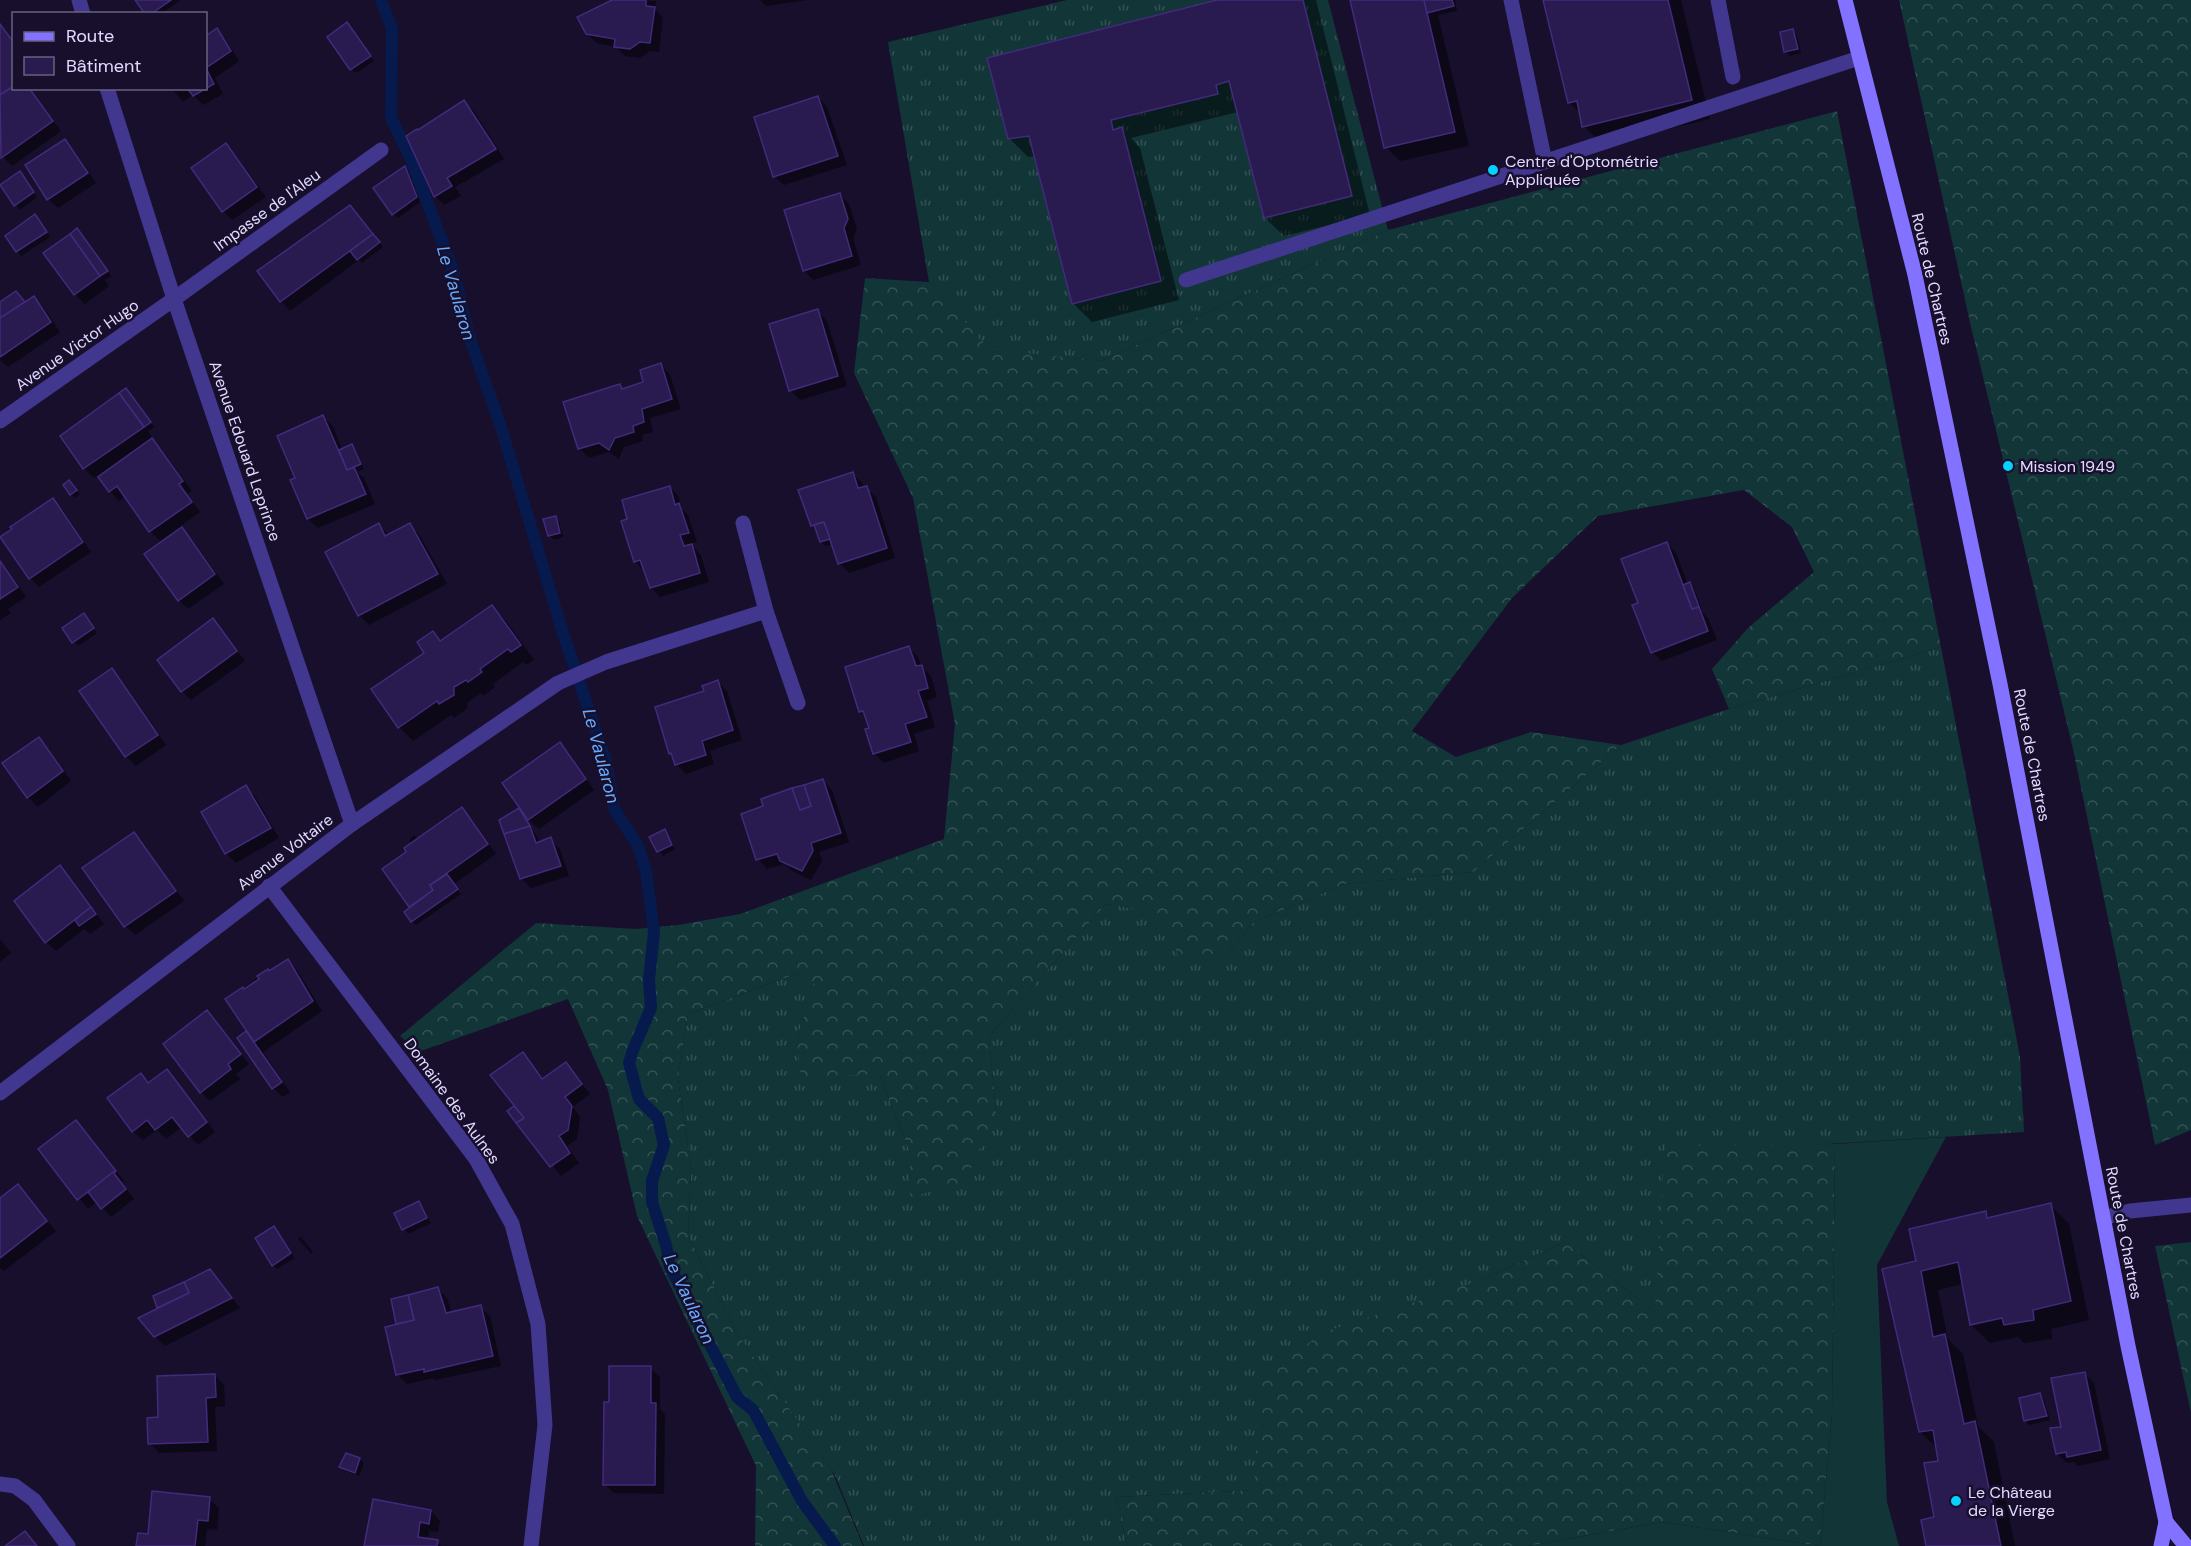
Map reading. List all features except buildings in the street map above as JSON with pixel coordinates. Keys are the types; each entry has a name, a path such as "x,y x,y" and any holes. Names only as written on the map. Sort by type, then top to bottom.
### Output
{"main road":[{"name":"Route de Chartres","path":"1845,0 1915,275 2000,684 2128,1346 2166,1522 2162,1546"},
{"name":"Route de Chartres","path":"2166,1522 2186,1546"}],"street":[{"path":"1511,0 1545,162"},
{"path":"1718,0 1733,77"},
{"path":"1186,280 1859,58"},
{"name":"Avenue Edouard Leprince","path":"108,90 174,299 352,824"},
{"name":"Impasse de l'Aleu","path":"174,299 381,150"},
{"name":"Avenue Victor Hugo","path":"0,421 174,299"},
{"path":"743,524 766,611 798,703"},
{"name":"Avenue Voltaire","path":"0,1093 352,824 558,683 606,662 766,611"},
{"name":"Domaine des Aulnes","path":"269,886 476,1159 512,1224 538,1324 545,1425 531,1546"},
{"path":"2103,1218 2130,1211 2191,1205"},
{"path":"0,1484 15,1485 34,1500 68,1546"}],"green space":[{"path":"1067,0 1328,0 1388,230 1101,361 989,350 929,282 888,42"},
{"path":"1899,0 2191,0 2191,1130 2155,1145 2073,749 1971,327"},
{"path":"1837,111 1941,647 1729,709 1712,669 1748,628 1814,572 1792,527 1744,490 1598,516 1512,598 1412,731 1456,757 1531,732 1621,745 1473,872 1344,884 1254,922 1225,957 1178,957 1169,915 1106,904 989,1036 996,1113 964,1183 910,1197 910,1152 879,1074 801,1077 797,1037 815,985 798,973 688,1014 678,1079 691,1167 688,1236 737,1333 831,1469 863,1546 755,1546 756,1466 637,1216 608,1090 568,999 418,1052 400,1036 536,923 636,929 678,925 740,914 944,839 955,724 913,498 854,373 865,278 929,282 989,349 1101,361 1388,230"},
{"path":"1941,647 2020,1057 2024,1132 1746,1149 1655,1312 1565,1242 1479,1281 1254,1490 1116,1497 1127,1546 864,1546 835,1475 737,1333 688,1236 691,1167 678,1079 688,1014 798,973 816,984 797,1037 879,1074 910,1152 910,1196 996,1113 989,1036 1106,904 1169,914 1225,957 1254,922 1344,884 1473,872 1621,745 1729,709"},
{"path":"1946,1137 1877,1265 1887,1502 1899,1546 1820,1546 1832,1414 1835,1144"},
{"path":"1835,1144 1832,1414 1820,1546 1662,1522 1528,1546 1127,1546 1116,1497 1254,1490 1260,1378 1324,1332 1479,1281 1565,1242 1655,1312 1665,1146"},
{"path":"2191,1242 2191,1413 2155,1246"},
{"path":"1662,1522 1820,1546 1528,1546"}],"waterway":[{"name":"Le Vaularon","path":"381,0 392,29 391,118 410,157 453,270 471,342 500,424 562,630 606,761 614,809 638,846 646,871 654,932 649,980 651,1008 629,1063 639,1099 658,1118 664,1145 652,1181 652,1202 666,1245 670,1267 737,1397 753,1410 802,1501 835,1546"}],"place":[{"name":"Centre d'Optométrie Appliquée","path":"1493,170"},
{"name":"Mission 1949","path":"2008,466"},
{"name":"Le Château de la Vierge","path":"1956,1501"}]}
